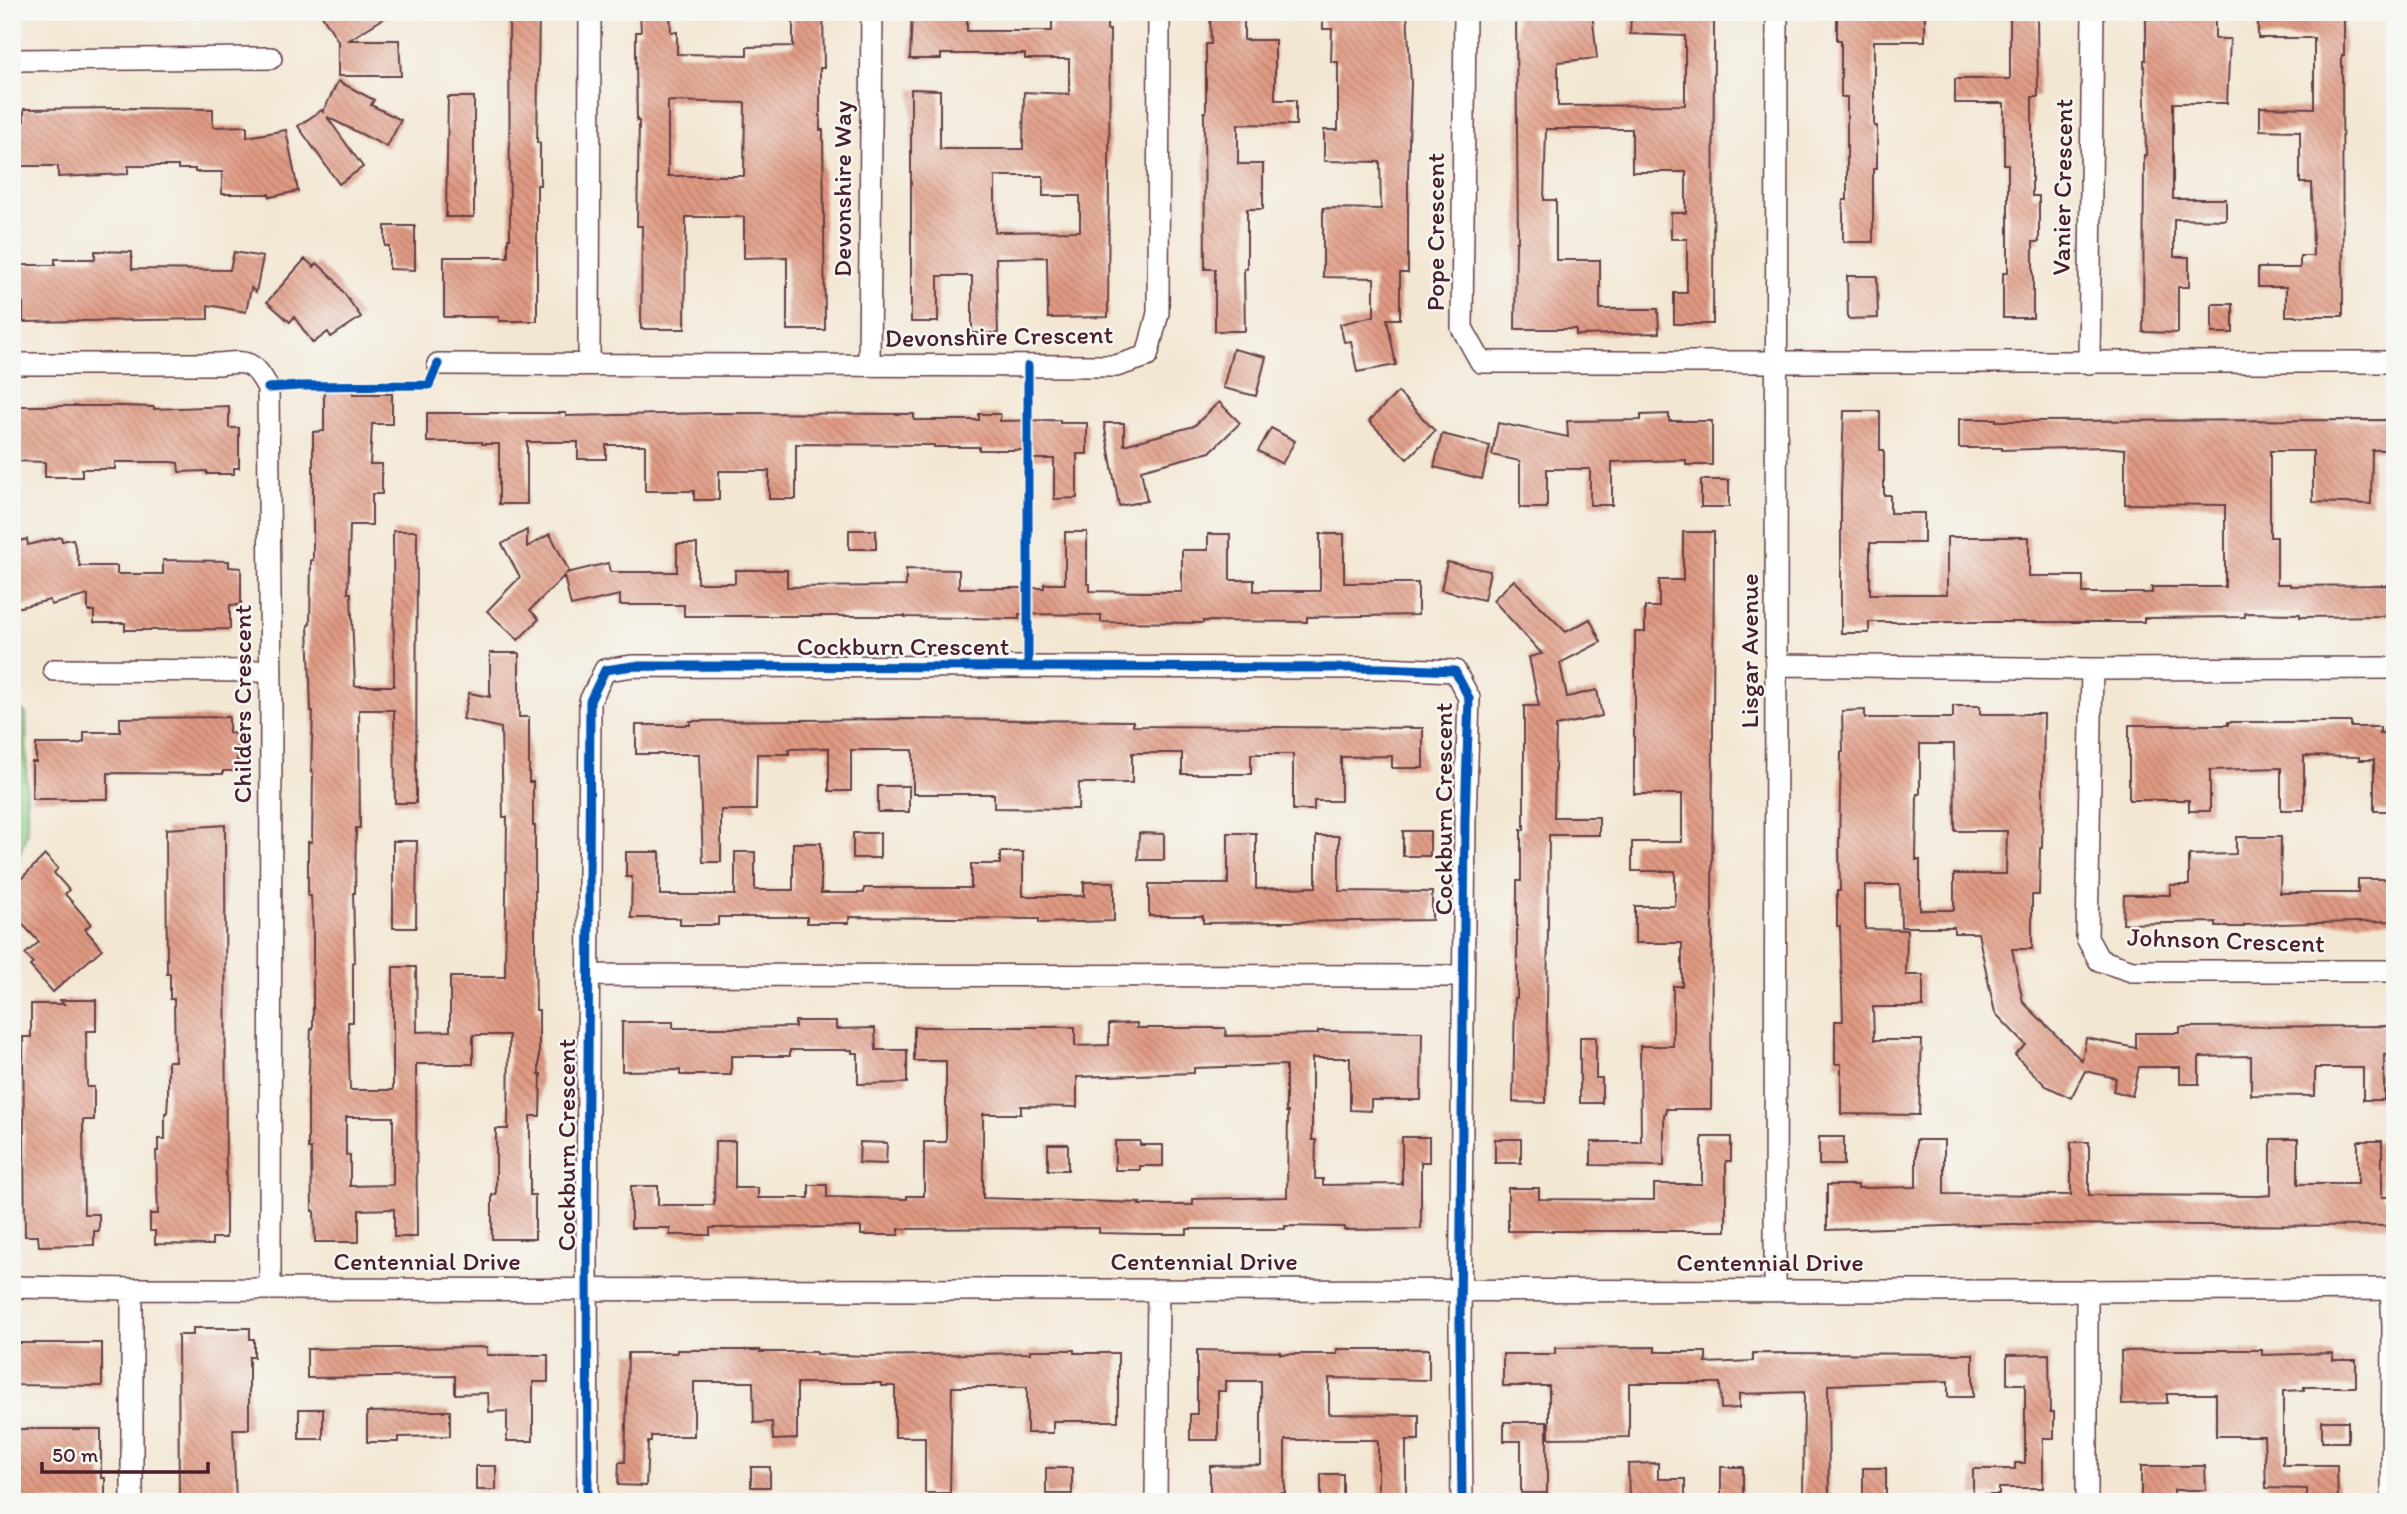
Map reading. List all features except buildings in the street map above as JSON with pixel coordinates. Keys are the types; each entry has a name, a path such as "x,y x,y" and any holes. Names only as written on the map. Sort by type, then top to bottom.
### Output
{"street":[{"path":"589,363 590,12"},
{"name":"Devonshire Way","path":"869,365 872,12"},
{"name":"Devonshire Crescent","path":"438,364 1116,366 1147,356 1158,313 1159,12"},
{"name":"Pope Crescent","path":"1465,12 1462,328 1481,362 1777,362"},
{"name":"Lisgar Avenue","path":"1775,1289 1777,12"},
{"name":"Vanier Crescent","path":"2089,363 2092,12"},
{"path":"12,60 271,58"},
{"name":"Childers Crescent","path":"12,364 219,364 242,360 258,370 268,388 271,671 270,1289"},
{"path":"1777,362 2395,362"},
{"path":"1777,665 2092,669 2395,668"},
{"name":"Cockburn Crescent","path":"588,1502 586,1289 590,701 605,670 646,666 1382,668 1455,671 1469,698 1463,976 1462,1502"},
{"name":"Johnson Crescent","path":"2092,669 2087,938 2099,960 2132,971 2395,971"},
{"path":"54,670 271,671"},
{"path":"588,975 1463,976"},
{"name":"Centennial Drive","path":"12,1287 2087,1291 2393,1289"},
{"path":"132,1289 132,1502"},
{"path":"2392,1502 2393,1289"},
{"path":"1156,1502 1158,1290"},
{"path":"2087,1291 2087,1502"}],"green space":[{"path":"12,702 26,714 27,831 12,879"}],"cycle path":[{"path":"268,388 429,385 438,364"},
{"path":"1028,366 1028,667"},
{"path":"588,1502 590,701 605,670 633,666 1382,668 1455,671 1469,698 1465,820 1460,1323 1462,1502"}]}
